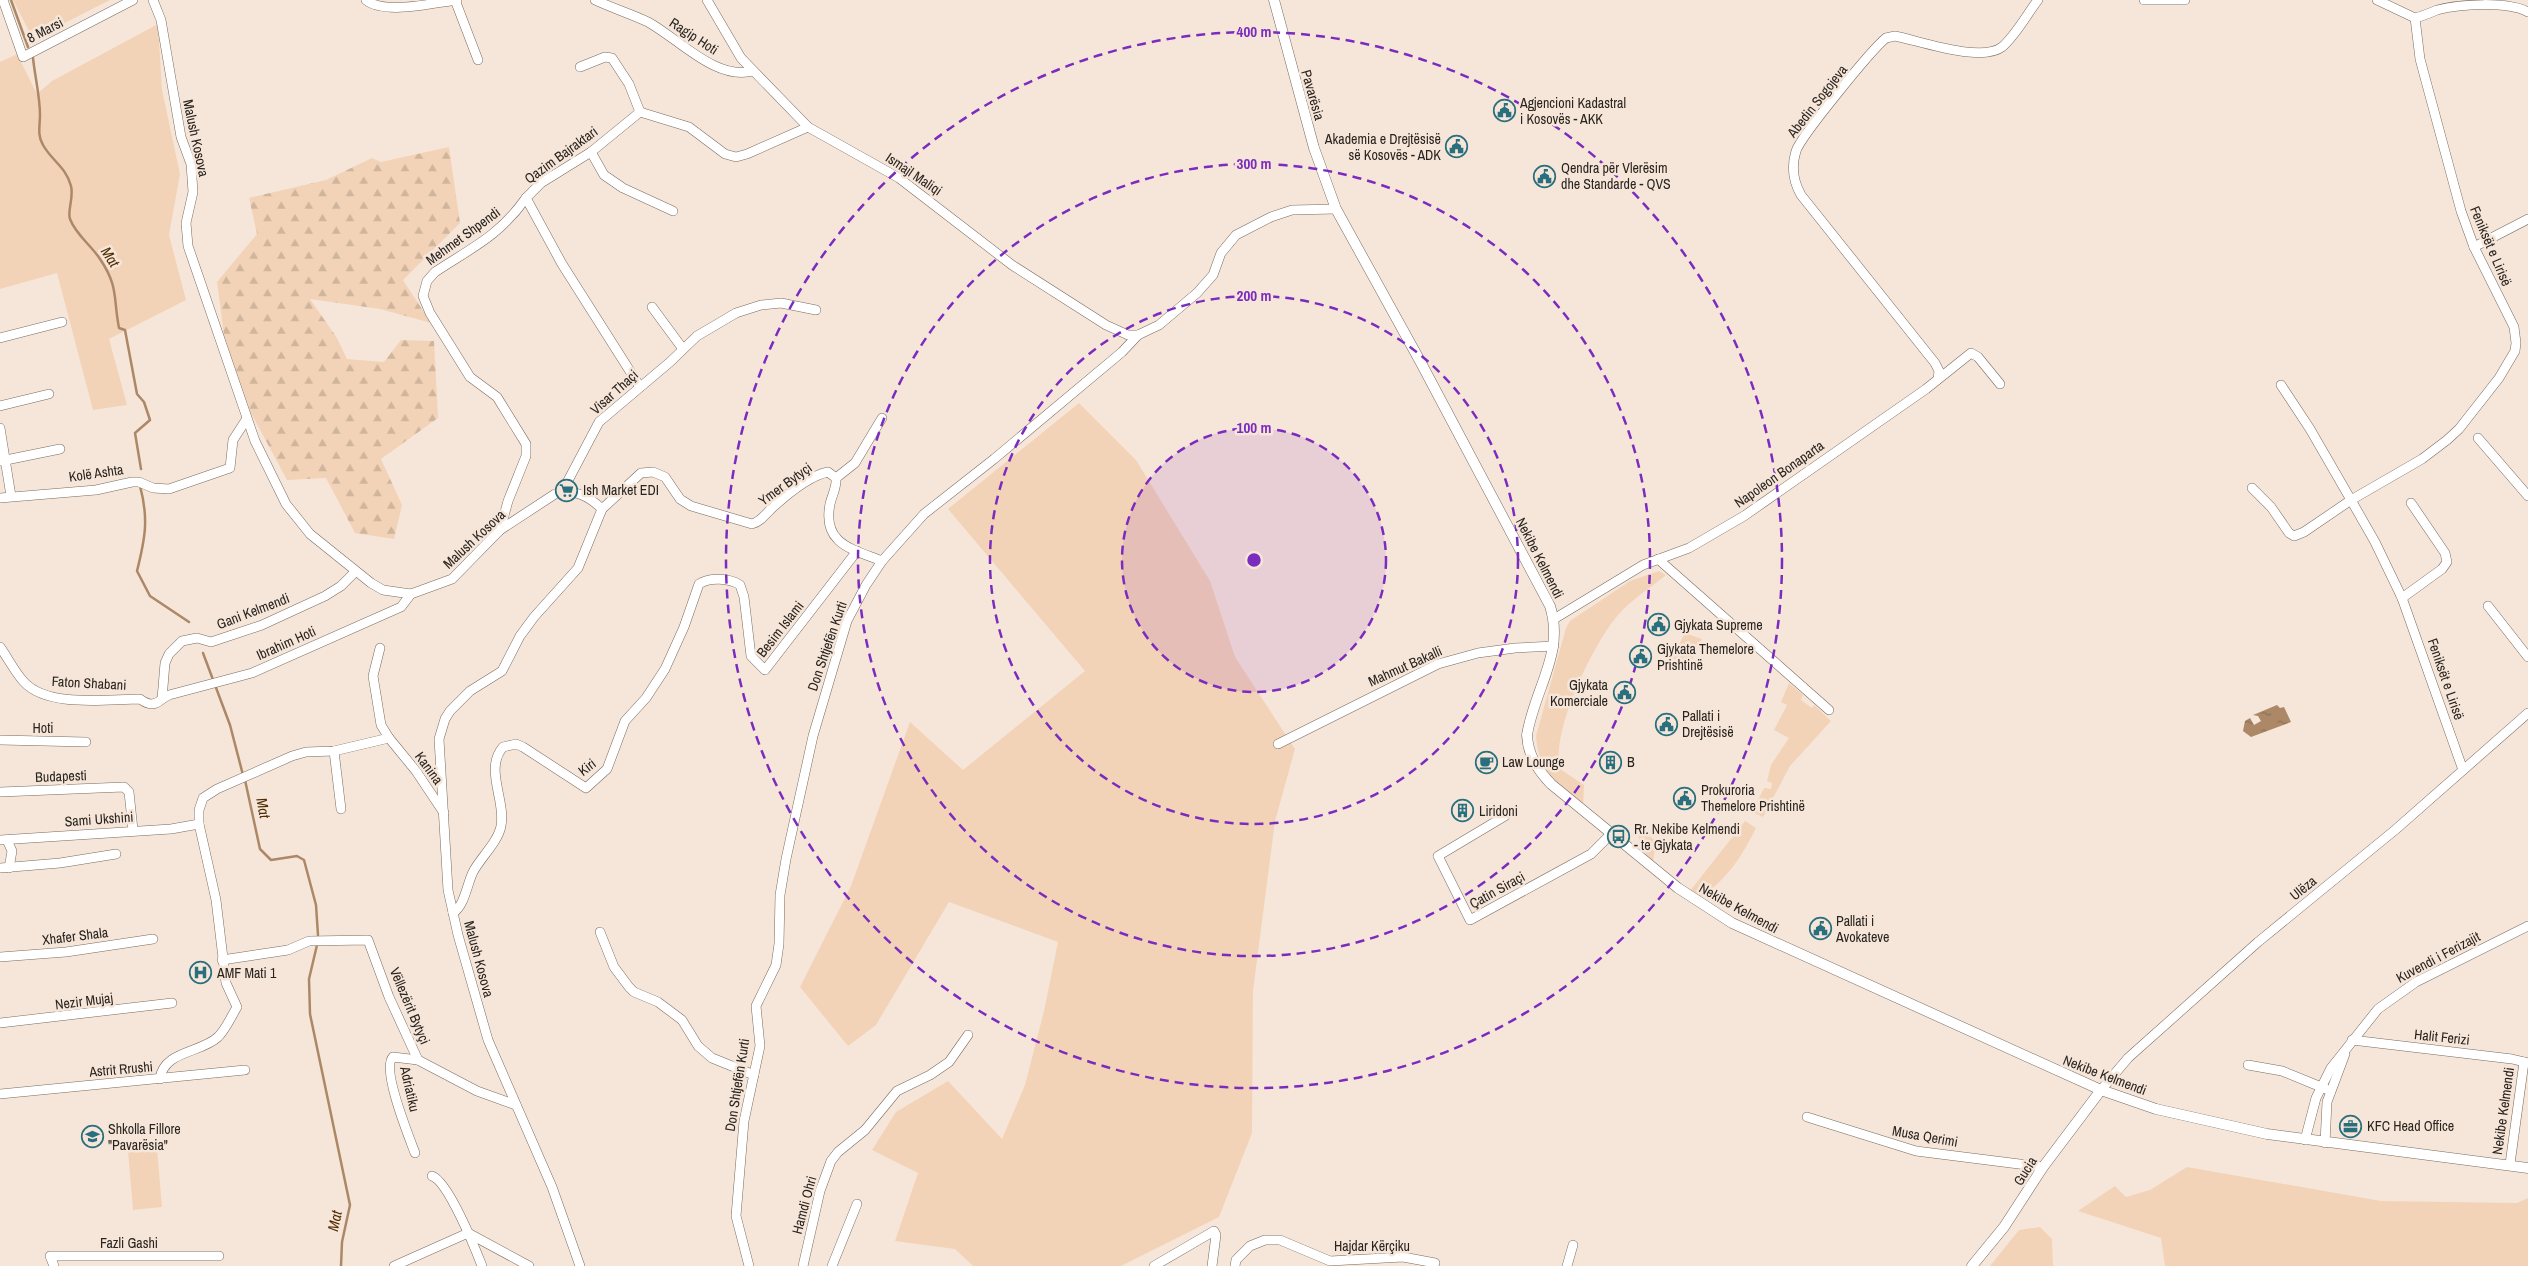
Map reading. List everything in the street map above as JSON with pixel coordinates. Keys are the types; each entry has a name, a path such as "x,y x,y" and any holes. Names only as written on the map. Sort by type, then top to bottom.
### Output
{"street":[{"name":"8 Marsi","path":"3,0 23,57 133,0"},
{"name":"Malush Kosova","path":"153,0 160,20 181,137 191,164 192,192 186,223 188,246 258,452 292,515 310,534 355,572 383,590 411,594 452,579 500,530 562,492"},
{"path":"366,0 378,6 394,7 456,0 478,60"},
{"name":"Ragip Hoti","path":"595,0 648,23 719,69 740,75 753,71"},
{"name":"Ismajl Maliqi","path":"706,0 741,58 808,127 899,178 924,195 998,255 1106,325 1128,335 1138,335"},
{"name":"Pavarësia","path":"1274,0 1311,139 1336,209 1343,223"},
{"name":"Abedin Sogojeva","path":"1938,379 1939,371 1935,363 1804,200 1794,181 1794,159 1803,137 1886,38 1896,36 1963,51 1990,52 2007,42 2038,0"},
{"path":"2144,0 2185,0"},
{"path":"2377,0 2415,18 2449,8 2513,6 2528,12"},
{"name":"Feniksët e Lirisë","path":"2352,500 2422,459 2447,440 2490,390 2514,351 2517,336 2474,247 2460,212 2419,53 2415,18"},
{"path":"580,67 605,57 612,58 629,84 640,112 689,127 725,154 736,157 808,127"},
{"name":"Qazim Bajraktari","path":"640,112 591,152 541,184 526,198 562,264 640,387"},
{"path":"591,152 604,175 623,188 672,211"},
{"name":"Mehmet Shpendi","path":"500,530 508,501 526,456 526,444 496,397 470,377 430,313 423,296 427,281 435,272 496,233 511,219 526,198"},
{"name":"Don Shtjefën Kurti","path":"749,1266 736,1216 744,1121 760,1046 756,1006 773,975 778,955 783,879 813,736 847,621 866,585 882,561 924,514 1122,352 1138,335 1159,325 1197,293 1213,275 1221,253 1228,243 1247,228 1292,210 1336,209"},
{"path":"2474,247 2528,219"},
{"name":"Nekibe Kelmendi","path":"1343,223 1382,291 1502,515 1554,618 1554,646 1529,724 1528,745 1530,754 1541,774 1551,784 1611,834 1688,895 1745,930 2101,1090 2164,1110 2305,1140 2510,1164 2528,1168"},
{"name":"Visar Thaçi","path":"562,492 599,422 708,328 746,309 772,302 816,310"},
{"path":"652,307 683,349"},
{"path":"0,338 62,322"},
{"name":"Napoleon Bonaparta","path":"1554,618 1631,571 1689,548 1738,520 1971,354 1978,357 2000,384"},
{"name":"Feniksët e Lirisë","path":"2281,385 2310,428 2352,500 2402,598 2463,770"},
{"path":"0,406 49,394"},
{"path":"882,418 855,463 836,478 829,513 829,528 837,540 882,561"},
{"name":"Kolë Ashta","path":"0,498 96,490 132,482 139,482 153,488 170,489 230,468 234,440 246,420"},
{"path":"0,428 3,461 11,496"},
{"path":"2478,438 2528,496"},
{"path":"3,461 60,449"},
{"name":"Ymer Bytyçi","path":"602,509 642,473 653,472 665,477 680,499 691,506 752,524 760,521 782,500 818,475 828,472 836,478"},
{"path":"2252,488 2271,507 2289,533 2294,536 2304,532 2352,500"},
{"path":"562,492 583,495 602,509"},
{"path":"2402,598 2442,569 2446,562 2445,553 2411,503"},
{"name":"Malush Kosova","path":"580,1266 552,1187 488,1040 453,913 446,871 445,814 439,739 445,719 470,691 502,671 520,636 534,617 578,568 602,509"},
{"name":"Besim Islami","path":"735,582 742,591 751,656 765,670 856,550"},
{"path":"1658,559 1829,710"},
{"name":"Gani Kelmendi","path":"162,699 165,662 169,654 182,641 188,638 212,642 262,625 326,596 341,586 355,572"},
{"name":"Kiri","path":"453,913 459,907 472,873 501,828 502,809 495,769 499,752 503,747 516,744 586,788 607,769 625,721 646,698 664,669 676,647 699,584 710,580 735,582"},
{"name":"Ibrahim Hoti","path":"162,699 169,695 206,684 252,673 405,604 411,594"},
{"path":"2488,606 2528,658"},
{"name":"Faton Shabani","path":"0,646 25,683 45,695 70,699 140,699 151,704 162,699"},
{"name":"Mahmut Bakalli","path":"1278,744 1438,664 1496,650 1554,646"},
{"name":"Kanina","path":"380,648 373,669 373,686 378,714 389,738 416,771 445,814"},
{"name":"Ulëza","path":"2101,1090 2128,1058 2245,954 2394,830 2528,713"},
{"path":"160,1079 161,1072 166,1064 216,1038 237,1007 226,983 222,960 216,900 200,824 199,810 203,798 212,791 292,756 306,752 334,751 389,738"},
{"name":"Hoti","path":"0,740 86,742"},
{"path":"334,751 341,809"},
{"name":"Budapesti","path":"0,792 124,787 129,792 133,830"},
{"name":"Çatin Siraçi","path":"1505,816 1438,856 1470,920 1590,854 1611,834"},
{"name":"Sami Ukshini","path":"3,840 171,829 200,824"},
{"path":"3,840 12,851 4,868"},
{"path":"4,868 60,863 116,854"},
{"name":"Kuvendi i Ferizajit","path":"2351,1042 2378,1009 2401,991 2528,926"},
{"path":"600,932 614,967 634,992 658,1002 682,1020 698,1046 712,1058 754,1075"},
{"name":"Vëllezërit Bytyçi","path":"222,960 288,950 309,941 343,938 368,940 389,997 418,1060 478,1091 516,1105"},
{"name":"Xhafer Shala","path":"0,957 66,952 153,939"},
{"name":"Nezir Mujaj","path":"0,1023 172,1003"},
{"name":"Hamdi Ohri","path":"803,1266 820,1191 832,1161 838,1152 865,1130 893,1094 943,1067 968,1036"},
{"path":"2305,1140 2321,1087 2338,1056 2351,1042"},
{"path":"2325,1143 2325,1109 2330,1090 2351,1042"},
{"name":"Halit Ferizi","path":"2351,1042 2526,1062"},
{"name":"Adriatiku","path":"415,1153 397,1103 390,1063 393,1056 418,1060"},
{"name":"Nekibe Kelmendi","path":"2510,1164 2526,1062"},
{"path":"2248,1065 2282,1071 2330,1090"},
{"name":"Astrit Rrushi","path":"0,1094 245,1070"},
{"name":"Gucia","path":"1972,1266 2016,1210 2043,1167 2101,1090"},
{"name":"Musa Qerimi","path":"1807,1116 1916,1152 2043,1167"},
{"path":"432,1176 441,1181 468,1233 482,1266"},
{"path":"832,1266 857,1204"},
{"path":"1154,1266 1214,1231 1216,1235 1212,1266"},
{"path":"394,1266 468,1233"},
{"path":"468,1233 529,1266"},
{"name":"Hajdar Kërçiku","path":"1235,1266 1236,1260 1250,1246 1265,1240 1280,1240 1330,1261 1403,1257 1435,1263"},
{"path":"1567,1266 1573,1246"},
{"name":"Fazli Gashi","path":"54,1266 50,1256 219,1256"}],"green space":[{"path":"13,0 110,0 33,39"},
{"path":"158,24 162,90 180,174 169,235 186,300 109,339 127,405 93,410 57,273 0,289 0,62 17,54 37,94 52,81"},
{"path":"449,147 460,223 403,280 431,323 380,309 310,299 337,338 347,359 384,362 401,340 434,341 438,418 381,459 402,505 394,539 355,533 326,478 287,480 251,413 224,335 217,282 257,234 249,198 326,180 372,158 381,162"},
{"path":"1079,403 1136,460 1210,581 1235,657 1295,749 1275,821 1253,991 1252,1133 1219,1217 1121,1266 973,1266 955,1249 895,1241 918,1173 872,1150 896,1112 948,1081 1002,1139 1025,1085 1044,1011 1058,942 949,902 876,1025 848,1046 800,987 851,886 910,722 963,770 1085,671 948,509"},
{"path":"1659,571 1666,575 1629,604 1608,628 1586,666 1568,711 1559,753 1560,769 1584,785 1583,808 1558,785 1545,768 1536,736 1566,628 1570,621 1630,581"},
{"path":"1685,633 1702,639 1689,666 1672,658"},
{"path":"1789,683 1803,695 1801,700 1812,708 1814,705 1831,721 1790,766 1763,817 1752,812 1764,788 1771,789 1772,783 1767,781 1771,765 1789,738 1774,730 1787,705 1781,702"},
{"path":"1745,821 1756,828 1733,867 1718,883 1700,897 1690,891"},
{"path":"1638,828 1656,841 1653,863 1648,859 1636,831"},
{"path":"157,1148 162,1207 133,1210 128,1151"},
{"path":"2187,1167 2381,1201 2517,1203 2528,1198 2528,1266 2165,1266 2161,1238 2078,1211 2115,1186 2126,1197 2150,1190"},
{"path":"2040,1227 2052,1239 2053,1266 1990,1266 2019,1230"}],"water":[{"path":"2277,705 2280,708 2284,707 2291,722 2251,737 2243,731 2245,721 2250,718 2254,725 2261,721 2258,716 2253,715"}],"waterway":[{"name":"Mat","path":"11,0 28,47"},
{"name":"Mat","path":"33,58 39,101 39,134 41,141 69,179 72,191 69,216 73,225 100,259 110,277 113,285 119,328 125,330 137,394 144,402 150,420 135,433 141,469"},
{"name":"Mat","path":"140,486 143,498 145,529 137,571 150,596 189,622"},
{"name":"Mat","path":"203,653 230,725 243,775"},
{"name":"Mat","path":"245,780 260,849 271,860 297,856 304,860 316,905 318,935"},
{"name":"Mat","path":"317,945 309,979 310,1014 350,1205 342,1242 341,1266"}],"place":[{"name":"Agjencioni Kadastral i Kosovës - AKK","path":"1504,111"},
{"name":"Akademia e Drejtësisë së Kosovës - ADK","path":"1457,147"},
{"name":"Qendra për Vlerësim dhe Standarde - QVS","path":"1545,176"},
{"name":"Ish Market EDI","path":"567,490"},
{"name":"Gjykata Supreme","path":"1658,625"},
{"name":"Gjykata Themelore Prishtinë","path":"1641,657"},
{"name":"Gjykata Komerciale","path":"1624,693"},
{"name":"Pallati i Drejtësisë","path":"1666,724"},
{"name":"Law Lounge","path":"1486,762"},
{"name":"B","path":"1611,762"},
{"name":"Prokuroria Themelore Prishtinë","path":"1685,798"},
{"name":"Liridoni","path":"1463,811"},
{"name":"Rr. Nekibe Kelmendi - te Gjykata","path":"1618,837"},
{"name":"Pallati i Avokateve","path":"1820,929"},
{"name":"AMF Mati 1","path":"201,973"},
{"name":"KFC Head Office","path":"2351,1126"},
{"name":"Shkolla Fillore \"Pavarësia\"","path":"92,1137"}]}
